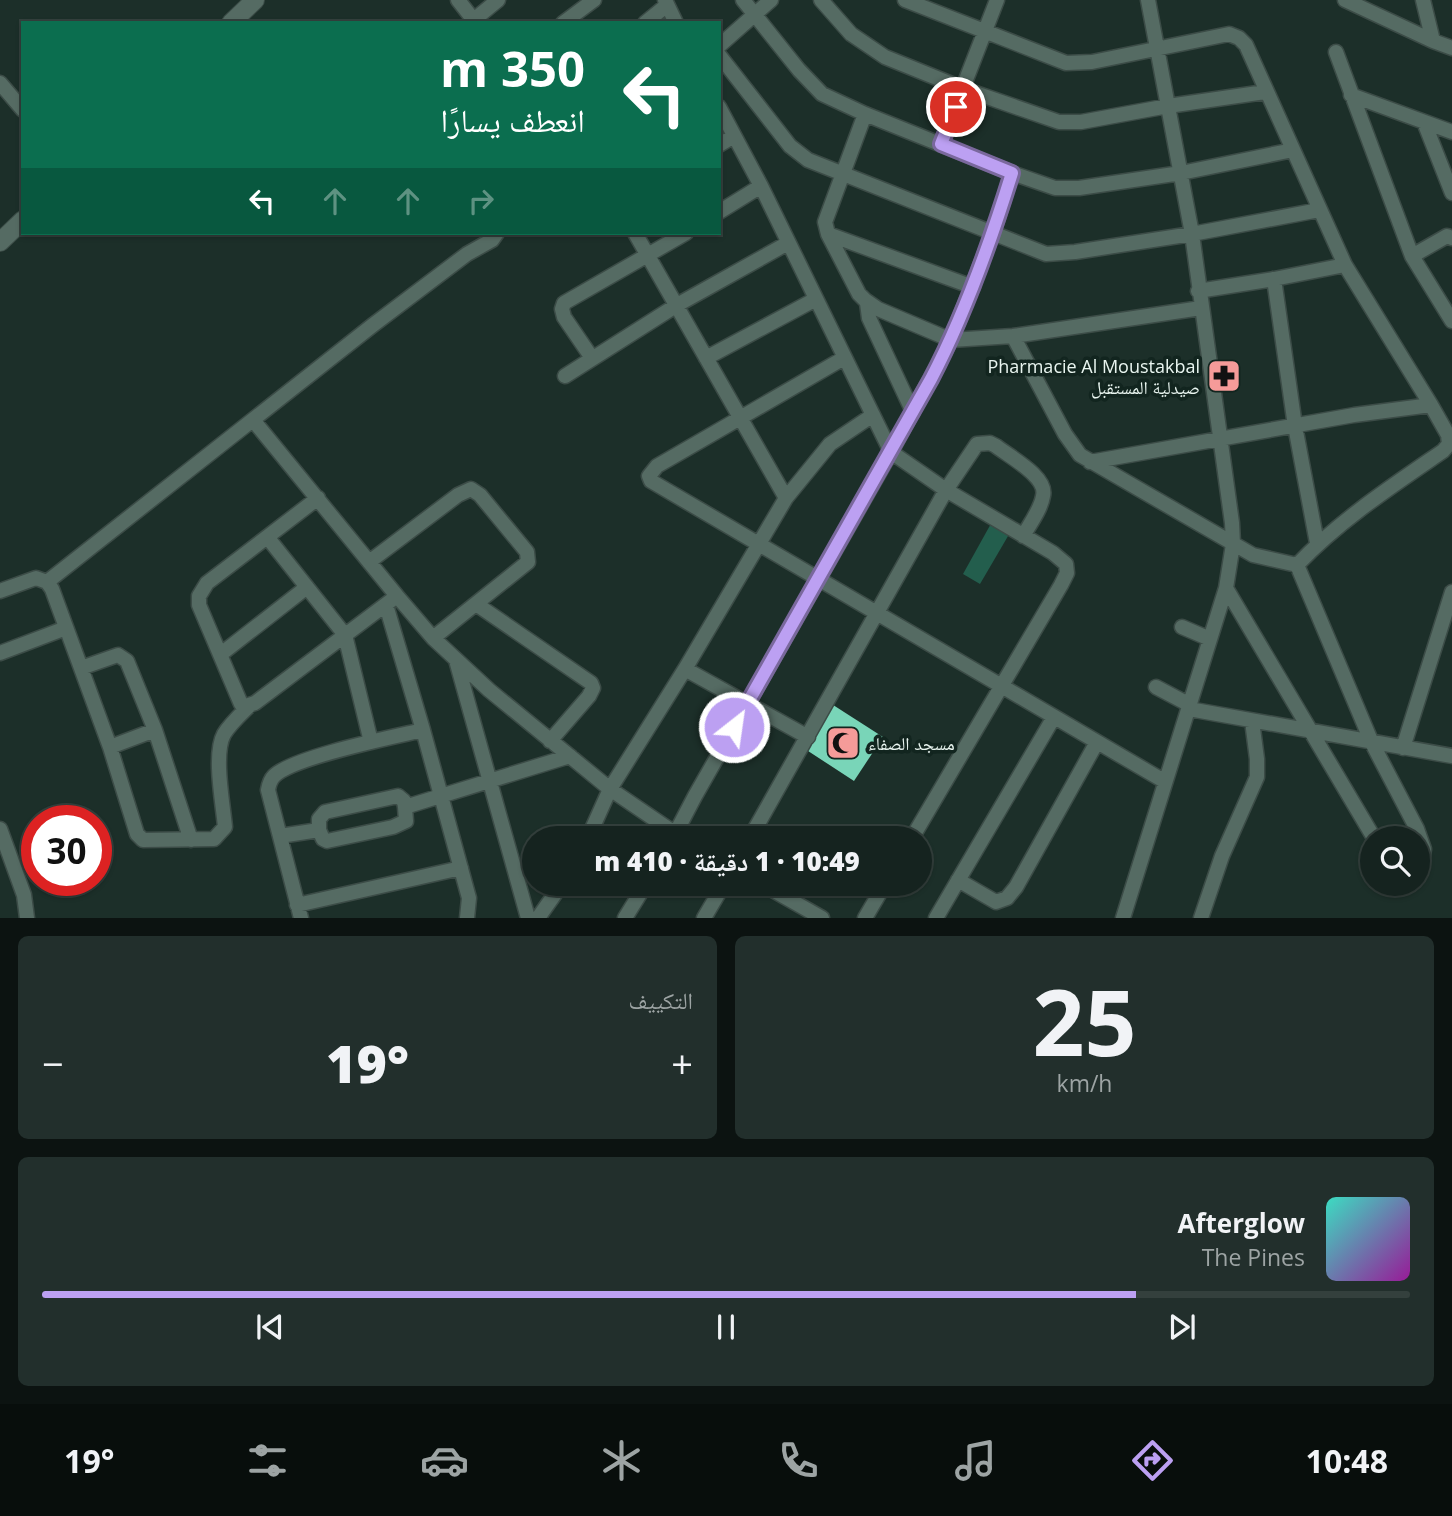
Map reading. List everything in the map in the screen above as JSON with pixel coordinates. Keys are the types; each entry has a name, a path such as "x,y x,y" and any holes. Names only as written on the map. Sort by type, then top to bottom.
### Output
{"street":[{"path":"233,21 255,0"},
{"path":"458,0 472,21"},
{"path":"474,21 498,0"},
{"path":"743,0 814,86 835,101 1012,173 1065,189 1181,173 1293,150"},
{"path":"721,44 771,0"},
{"path":"821,0 851,34 884,57 1051,120 1069,123 1265,92"},
{"path":"905,0 1066,63 1092,62 1234,35 1245,45 1345,265 1448,435 1447,447 1317,543 1297,565"},
{"path":"941,144 997,0"},
{"path":"1124,918 1164,781 1190,707 1226,588 1233,544 1192,234 1148,0"},
{"path":"1345,0 1452,48"},
{"path":"1423,0 1433,41"},
{"path":"565,21 589,1"},
{"path":"647,21 666,3 675,21"},
{"path":"1336,52 1412,256 1452,321"},
{"path":"721,58 790,146 808,160 1046,254 1192,234 1319,210"},
{"path":"0,83 21,108"},
{"path":"1351,95 1452,132"},
{"path":"721,111 761,186 891,452 946,490 1063,560 1067,573 919,826"},
{"path":"865,114 826,216 828,234 859,294 867,303 951,340 1013,336 1200,308"},
{"path":"1424,122 1452,193"},
{"path":"721,144 734,136"},
{"path":"683,826 747,704 891,452 951,340 993,233 1012,173"},
{"path":"721,211 761,186"},
{"path":"0,242 21,222"},
{"path":"1412,256 1450,233"},
{"path":"828,234 972,287"},
{"path":"47,582 401,303 496,235"},
{"path":"636,235 786,498"},
{"path":"592,358 564,317 563,306 569,299 683,235"},
{"path":"565,376 677,305 788,243"},
{"path":"1198,291 1345,265"},
{"path":"1274,279 1295,426 1317,543"},
{"path":"706,358 816,299"},
{"path":"867,303 869,318 913,412"},
{"path":"1013,336 1065,434 1072,445 1090,462 1253,555 1297,565"},
{"path":"844,358 657,467 650,473 649,478 658,486 1164,781"},
{"path":"1090,462 1354,415 1431,405"},
{"path":"593,826 610,789 786,498 830,444 873,415"},
{"path":"253,420 369,562 391,601 469,898 467,917"},
{"path":"757,826 946,490 977,444 990,443 996,446 1036,476 1043,485 1043,498 1023,536"},
{"path":"369,562 458,495 466,490 476,491 527,552 529,559 520,571 433,638"},
{"path":"250,705 244,705 238,699 199,605 199,596 207,583 318,498"},
{"path":"268,538 345,635 371,742"},
{"path":"1297,565 1372,743 1414,826"},
{"path":"0,591 36,579 47,582"},
{"path":"47,582 110,747 137,834 140,838 152,842 214,839 225,827 220,776 221,743 228,729 250,705 391,601"},
{"path":"221,654 307,587"},
{"path":"1226,588 1367,826"},
{"path":"1403,748 1452,592"},
{"path":"391,601 550,741 662,826"},
{"path":"476,604 592,683 589,696 550,741"},
{"path":"1182,627 1210,639"},
{"path":"0,653 66,628"},
{"path":"81,668 118,655 124,657 155,730 191,840"},
{"path":"456,660 528,918"},
{"path":"685,669 808,737"},
{"path":"1156,687 1190,707 1251,721 1452,757"},
{"path":"936,918 1054,717"},
{"path":"1201,918 1222,856 1256,777 1257,759 1251,721"},
{"path":"110,747 155,730"},
{"path":"423,730 311,759 273,777 268,790 299,911 461,868"},
{"path":"958,880 996,902 1007,898 1016,887 1097,742"},
{"path":"405,807 570,756"},
{"path":"398,796 404,801 405,807 405,821 393,827 327,841 319,830 319,819 325,812 398,796"},
{"path":"0,829 24,895 27,918"},
{"path":"280,836 319,830"},
{"path":"538,918 554,896"},
{"path":"625,918 639,896"},
{"path":"704,918 717,896"},
{"path":"783,896 822,918"},
{"path":"865,918 878,896"}],"green space":[{"path":"993,520 1011,531 980,584 963,574"}],"building":[{"name":"مسجد الصفاء","path":"830,703 883,737 854,781 805,749"}],"place":[{"name":"Pharmacie Al Moustakbal صيدلية المستقبل","path":"1224,376"},
{"name":"مسجد الصفاء","path":"843,743"}],"route":[{"path":"734,727 931,379 951,340 993,233 1012,173 941,144 956,107"}]}
